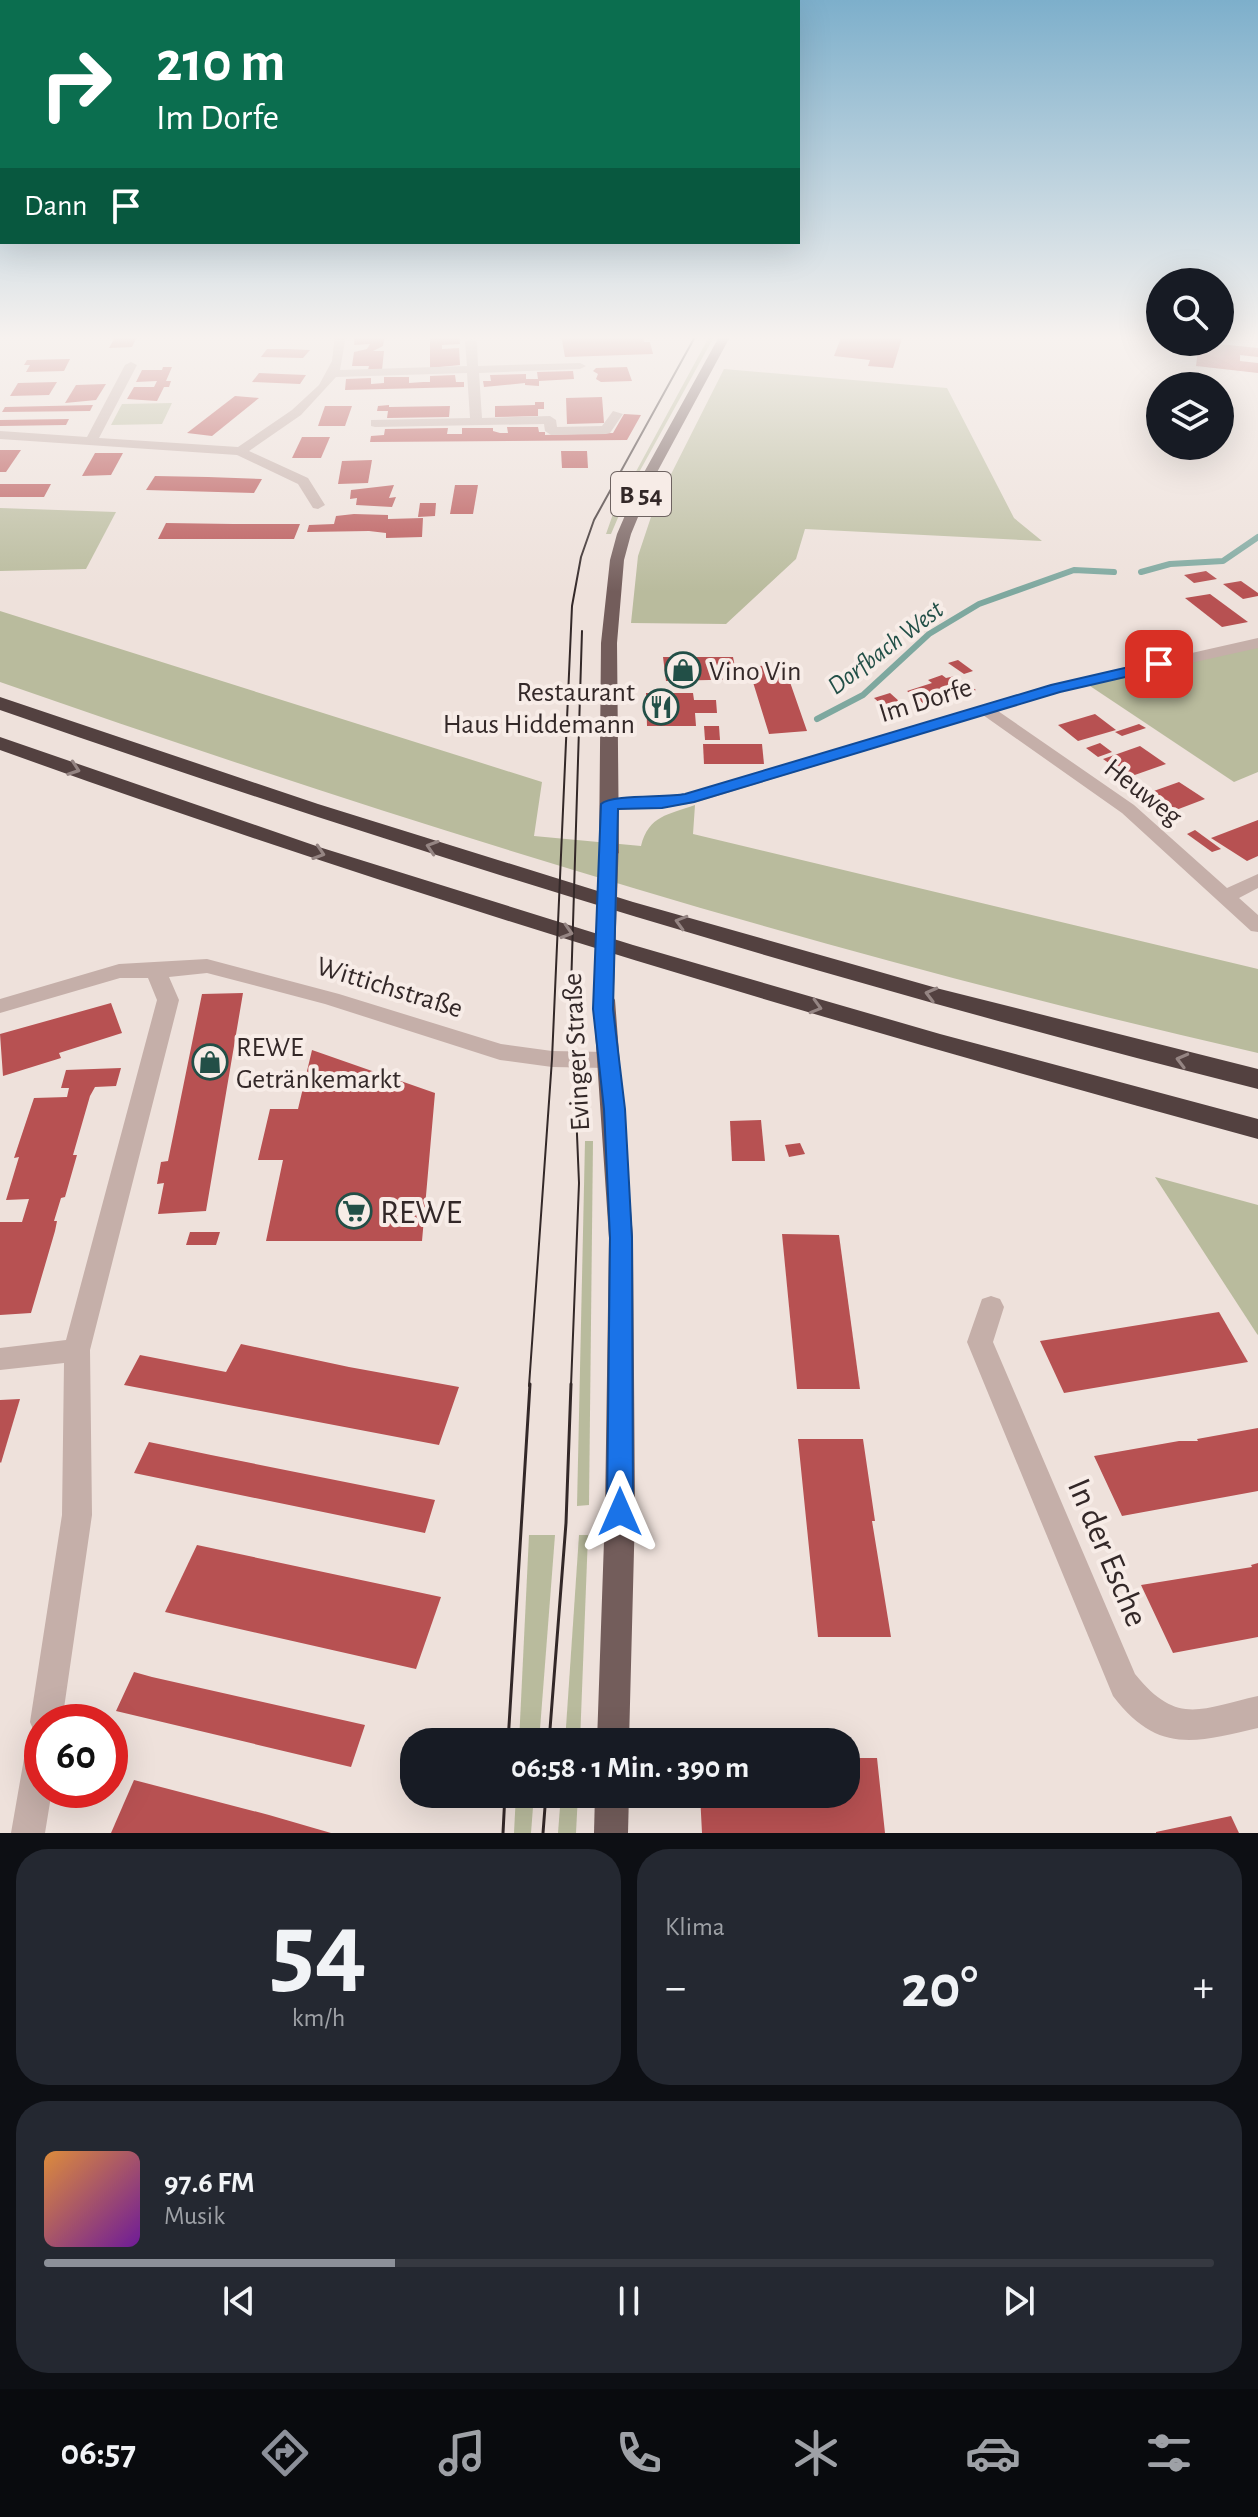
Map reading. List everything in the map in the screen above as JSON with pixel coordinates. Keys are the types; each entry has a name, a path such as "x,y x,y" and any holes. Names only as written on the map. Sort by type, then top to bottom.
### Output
{"highway":[{"path":"0,703 277,797 628,907 903,986 1258,1079"},
{"path":"0,743 223,822 652,958 1030,1069 1258,1129"}],"main road":[{"name":"Evinger Straße","path":"613,1728 620,1512 621,1238 604,1000 609,853 611,595 627,524 679,421"},
{"path":"611,1833 612,1808"}],"street":[{"path":"92,439 102,421"},
{"path":"240,451 286,421"},
{"path":"375,423 530,421"},
{"path":"550,421 551,431 606,430 613,421"},
{"path":"0,435 240,451 303,481 318,505"},
{"name":"Im Dorfe","path":"609,804 688,799 1056,688 1258,643"},
{"name":"Heuweg","path":"986,710 1128,809 1258,926"},
{"path":"1227,896 1258,880"},
{"name":"Wittichstraße","path":"0,1006 119,971 207,966 500,1052 552,1059 606,1060"},
{"path":"49,1704 77,1515 77,1350 168,1000 156,971"},
{"name":"In der Esche","path":"991,1307 980,1342 1124,1685 1139,1707 1160,1723 1193,1725 1258,1712"},
{"path":"0,1359 77,1350"},
{"path":"28,1833 32,1808"}],"green space":[{"path":"113,421 164,421 162,424 111,425"},
{"path":"664,421 668,421 632,485 611,534 606,534 613,514"},
{"path":"698,421 964,421 1014,518 1042,541 805,529 796,559 726,624 631,623 638,556 654,508"},
{"path":"0,508 116,512 86,569 0,571"},
{"path":"0,611 542,782 534,836 641,846 654,822 695,805 693,834 1258,969 1258,1053 940,974 624,885 310,787 0,682"},
{"path":"1258,645 1258,772 1234,782 1084,682"},
{"path":"585,1141 593,1141 589,1505 577,1506"},
{"path":"1155,1177 1258,1205 1258,1335 1257,1334"},
{"path":"529,1535 555,1535 540,1728 520,1728"},
{"path":"579,1535 588,1535 581,1728 566,1728"},
{"path":"515,1808 533,1808 531,1833 514,1833"},
{"path":"560,1808 577,1808 576,1833 558,1833"}],"building":[{"path":"0,421 68,421 66,425 0,426"},
{"path":"203,421 231,421 212,436 187,433"},
{"path":"320,421 347,421 345,426 318,426"},
{"path":"567,421 604,421 604,423 567,424"},
{"path":"620,421 638,421 627,440 370,442 371,436 384,435 385,429 448,428 447,434 462,434 462,428 493,428 493,431 508,433 507,427 538,427 539,432 545,432 545,435 613,433"},
{"path":"302,437 330,437 321,458 292,458"},
{"path":"0,450 21,450 6,472 0,472"},
{"path":"561,451 587,451 588,468 562,468"},
{"path":"95,453 123,453 111,475 82,476"},
{"path":"372,460 368,483 338,484 342,461"},
{"path":"155,476 262,479 254,493 146,490"},
{"path":"0,484 51,484 44,497 0,497"},
{"path":"394,485 389,498 396,497 392,507 356,505 357,498 350,499 351,490"},
{"path":"455,485 478,485 473,514 450,514"},
{"path":"420,503 436,503 435,516 418,517"},
{"path":"388,515 388,519 423,518 422,537 386,538 386,533 369,531 307,532 309,525 334,524 336,516"},
{"path":"166,523 300,524 294,539 158,539"},
{"path":"1206,571 1217,579 1194,583 1184,575"},
{"path":"1241,581 1258,596 1243,599 1223,584"},
{"path":"1210,594 1248,622 1222,627 1185,598"},
{"path":"663,657 733,657 735,667 784,665 807,731 769,734 752,679 666,681"},
{"path":"958,660 973,671 964,674 948,663"},
{"path":"942,675 946,678 955,676 976,690 927,706 907,691 932,683 928,680"},
{"path":"646,693 693,693 694,700 716,700 717,713 695,713 696,726 647,726"},
{"path":"890,693 900,702 884,707 874,698"},
{"path":"1095,714 1116,730 1078,741 1058,725"},
{"path":"1139,724 1146,728 1122,736 1115,732"},
{"path":"704,726 719,726 720,740 705,740"},
{"path":"1100,743 1112,752 1098,757 1086,748"},
{"path":"703,744 762,744 764,764 704,764"},
{"path":"1140,746 1166,764 1129,777 1103,759"},
{"path":"1179,782 1205,799 1176,810 1151,792"},
{"path":"1258,820 1258,856 1247,861 1211,838"},
{"path":"1195,830 1221,849 1212,852 1187,834"},
{"path":"243,993 206,1211 158,1214 164,1183 157,1184 161,1162 168,1161 202,994"},
{"path":"111,1003 122,1033 59,1053 61,1058 3,1076 0,1034"},
{"path":"312,1050 435,1093 422,1241 266,1241 283,1160 258,1160 270,1109 298,1109"},
{"path":"121,1068 116,1086 95,1087 90,1096 73,1155 77,1155 65,1197 61,1198 54,1221 57,1221 55,1231 31,1313 0,1315 0,1222 22,1222 29,1199 6,1200 19,1157 14,1158 34,1098 67,1097 69,1088 61,1088 66,1070"},
{"path":"761,1120 765,1161 732,1161 730,1121"},
{"path":"800,1143 805,1154 789,1157 785,1145"},
{"path":"190,1232 220,1232 216,1245 186,1245"},
{"path":"782,1234 839,1235 860,1389 797,1389"},
{"path":"1219,1312 1248,1362 1064,1393 1040,1341"},
{"path":"241,1344 459,1387 439,1445 124,1385 140,1355 226,1372"},
{"path":"20,1399 1,1463 0,1400"},
{"path":"1258,1428 1258,1491 1122,1516 1094,1456 1179,1441 1198,1441"},
{"path":"798,1439 863,1439 875,1521 872,1521 891,1637 818,1637"},
{"path":"149,1442 435,1500 425,1533 134,1473"},
{"path":"197,1545 441,1597 416,1669 165,1612"},
{"path":"1258,1563 1258,1637 1173,1653 1141,1585 1252,1567"},
{"path":"134,1672 365,1725 351,1767 128,1714 128,1704 119,1704"},
{"path":"860,1758 877,1758 885,1833 702,1833 701,1808 860,1808"},
{"path":"134,1780 331,1833 111,1833 122,1808 128,1808 128,1794"},
{"path":"1231,1816 1239,1833 1156,1833 1156,1832"}],"waterway":[{"name":"Dorfbach West","path":"1141,572 1170,564 1223,561 1258,537"},
{"name":"Dorfbach West","path":"817,719 863,695 929,634 979,604 1074,570 1114,572"}],"tram line":[{"path":"529,1386 552,1059 572,606 581,557 594,520 649,421"},
{"path":"571,1386 579,1183 571,989 582,631"},
{"path":"509,1728 530,1384"},
{"path":"550,1728 566,1523 571,1384"},
{"path":"503,1833 504,1808"},
{"path":"543,1833 545,1808"}],"place":[{"name":"Vino Vin","path":"683,670"},
{"name":"Restaurant Haus Hiddemann","path":"661,707"},
{"name":"REWE Getränkemarkt","path":"210,1062"},
{"name":"REWE","path":"354,1211"}],"route":[{"path":"620,1512 620,1197 603,1009 609,804 688,799 1056,688 1159,664"}]}
